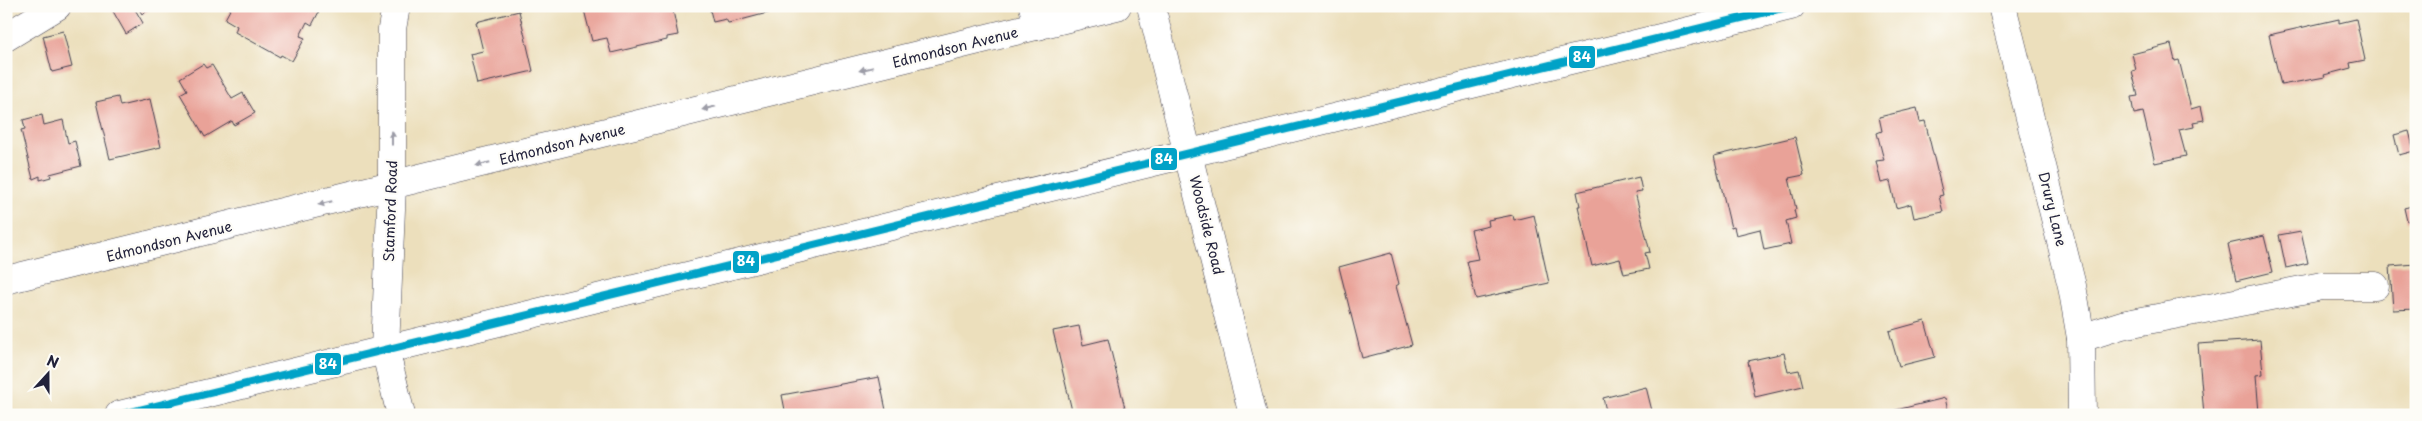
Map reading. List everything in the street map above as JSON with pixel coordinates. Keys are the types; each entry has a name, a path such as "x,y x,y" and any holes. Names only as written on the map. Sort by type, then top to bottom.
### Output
{"main road":[{"path":"6,38 57,6"},
{"name":"Stamford Road","path":"396,6 392,29 392,186 385,349 401,415"},
{"name":"Edmondson Avenue","path":"6,280 392,186 1036,16 1117,6"},
{"name":"Woodside Road","path":"1151,6 1190,155 1253,415"},
{"path":"119,415 1190,155 1791,6"},
{"name":"Drury Lane","path":"2002,6 2072,286 2081,338 2082,415"},
{"path":"2081,338 2122,325 2312,288 2375,286"}],"building":[{"path":"110,6 133,6 143,23 126,34"},
{"path":"137,6 156,6 142,14"},
{"path":"232,6 322,6 312,25 307,22 300,36 305,38 292,61 281,55 280,57 235,32 237,26 225,19"},
{"path":"583,6 672,6 678,35 667,37 667,40 611,53 607,38 592,41"},
{"path":"709,6 778,6 779,10 728,23 726,19 713,22"},
{"path":"519,11 533,71 477,84 470,54 483,51 476,22"},
{"path":"2339,19 2339,23 2356,19 2365,60 2350,63 2351,68 2324,75 2325,77 2281,85 2269,35"},
{"path":"63,31 72,67 52,72 43,36"},
{"path":"2171,44 2175,61 2179,60 2191,109 2201,106 2204,120 2193,122 2194,127 2179,130 2186,156 2155,163 2143,112 2134,114 2131,97 2138,96 2132,71 2136,70 2132,54"},
{"path":"203,64 206,68 212,65 232,99 243,93 255,113 234,125 232,121 205,137 180,94 187,90 180,78"},
{"path":"118,97 120,106 150,99 161,147 110,159 96,102"},
{"path":"1917,108 1920,122 1925,121 1943,195 1939,196 1943,212 1914,218 1911,204 1896,208 1890,181 1881,183 1876,161 1884,160 1877,133 1882,131 1879,117"},
{"path":"42,115 44,125 63,120 68,143 75,141 81,166 50,174 51,177 40,180 40,176 33,179 21,130 25,129 23,120"},
{"path":"2409,131 2414,151 2399,155 2394,135"},
{"path":"1795,137 1804,175 1789,178 1796,209 1794,210 1796,218 1786,221 1791,244 1764,250 1760,229 1736,235 1734,227 1731,228 1714,156"},
{"path":"1639,177 1642,191 1635,192 1650,252 1645,253 1649,269 1624,274 1620,259 1592,266 1578,206 1580,206 1577,192"},
{"path":"2416,205 2416,219 2407,221 2404,208"},
{"path":"1513,215 1514,220 1534,215 1549,283 1476,299 1467,261 1478,259 1471,230 1489,226 1488,220"},
{"path":"2301,231 2308,263 2286,268 2279,235"},
{"path":"2264,236 2273,272 2236,281 2228,244"},
{"path":"1391,253 1399,284 1396,286 1412,345 1362,358 1339,267"},
{"path":"2416,264 2416,309 2393,310 2390,266"},
{"path":"1925,321 1935,357 1899,366 1889,331"},
{"path":"1079,326 1083,345 1108,339 1125,408 1121,409 1122,415 1073,415 1053,331"},
{"path":"2260,340 2263,374 2256,375 2259,413 2204,415 2198,344"},
{"path":"1784,353 1788,372 1799,370 1803,386 1755,397 1748,361"},
{"path":"879,377 887,415 786,415 782,395"},
{"path":"1646,387 1653,415 1607,415 1603,398"},
{"path":"1945,398 1949,415 1880,415 1880,414"}],"transit line":[{"name":"84","path":"119,415 1791,6"}]}
